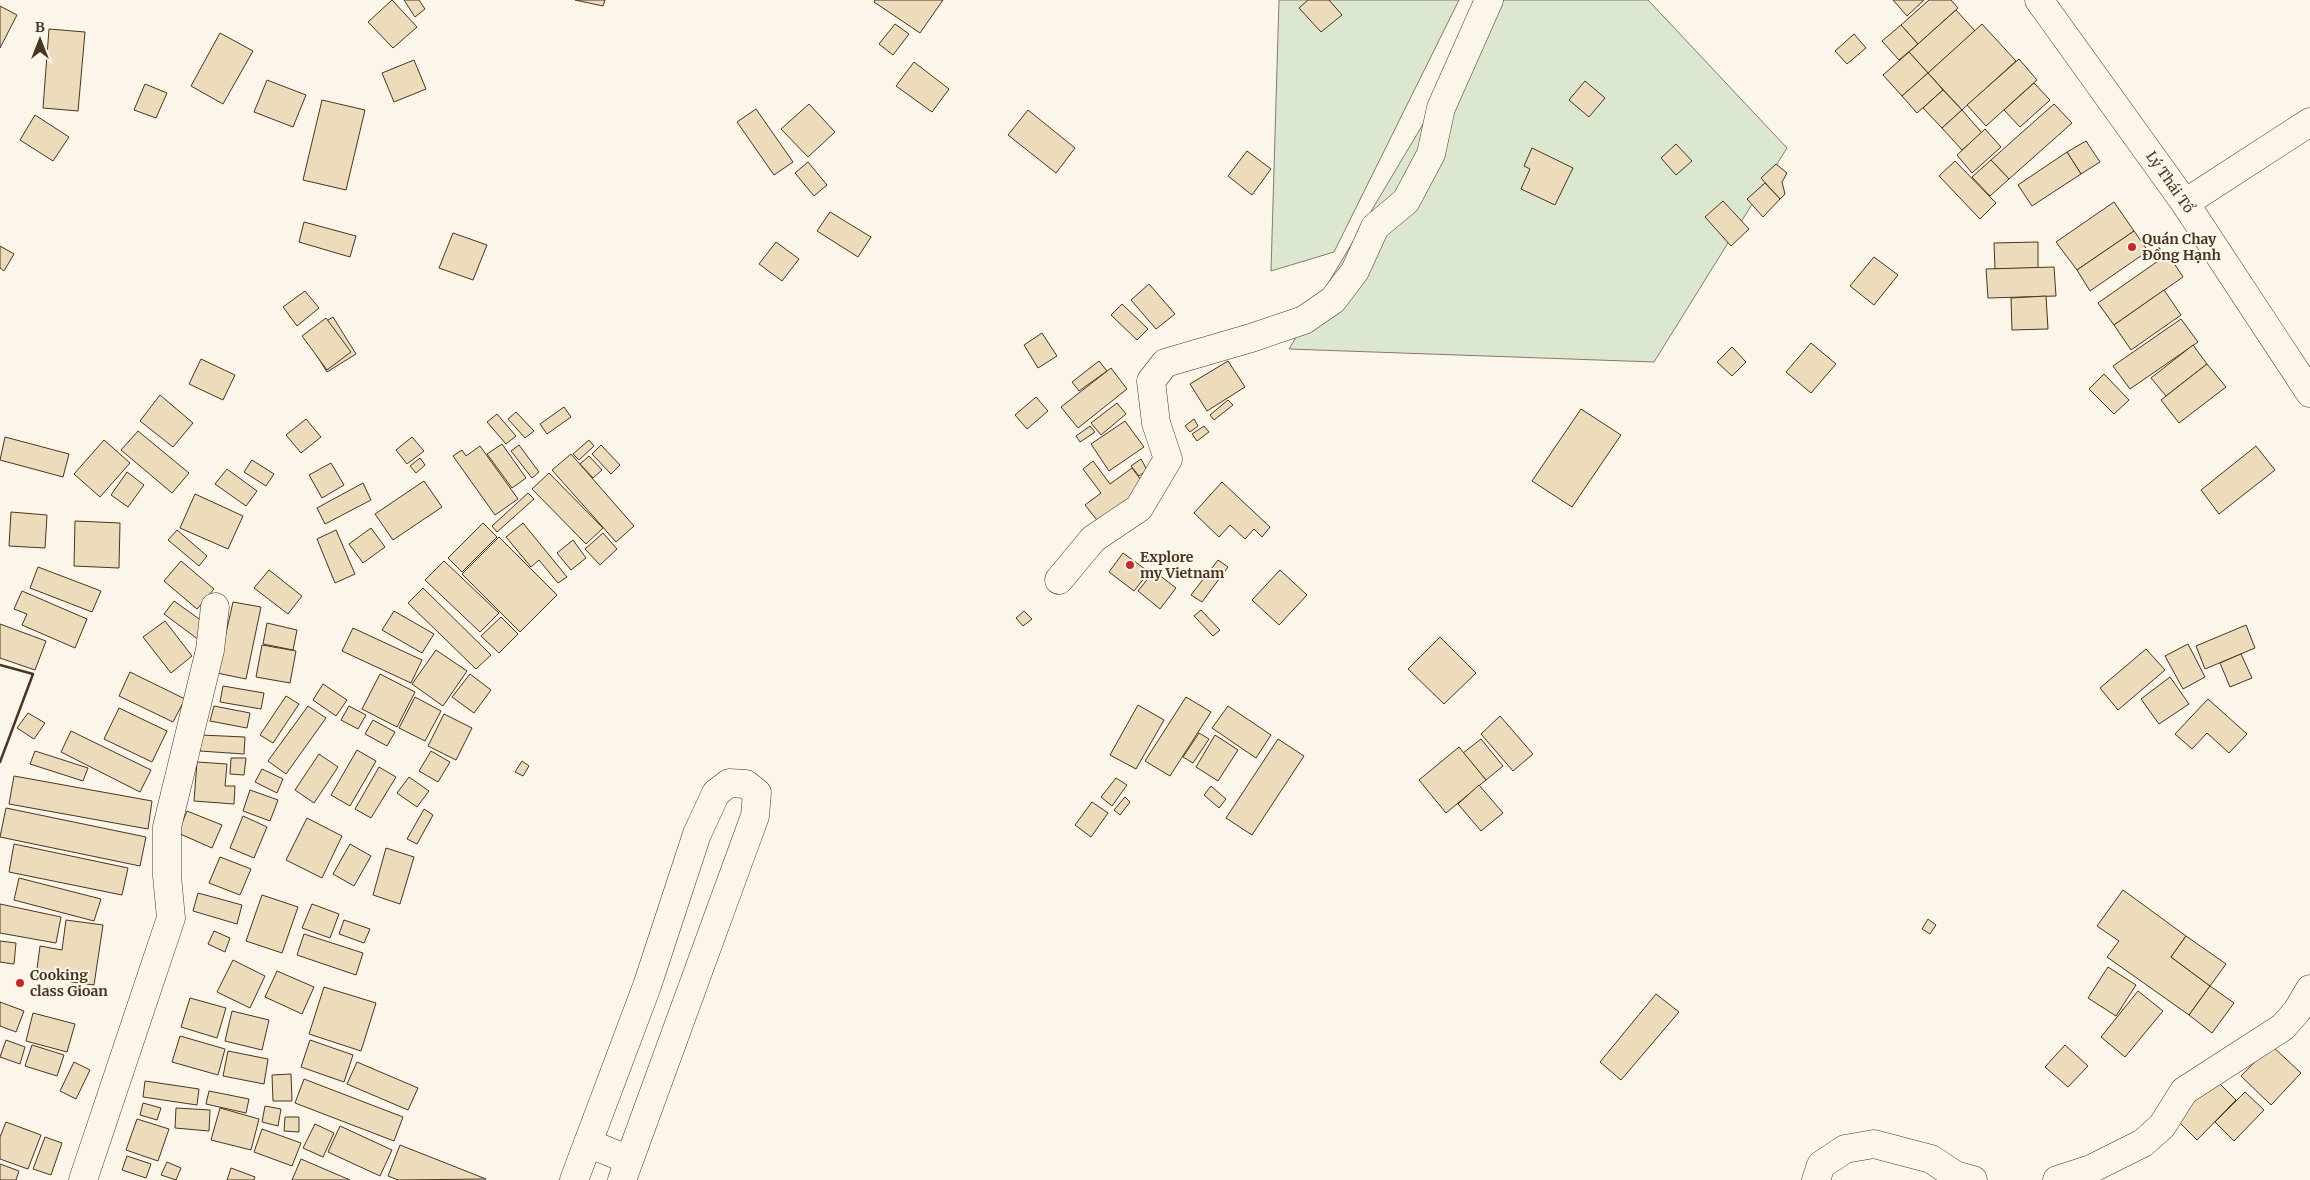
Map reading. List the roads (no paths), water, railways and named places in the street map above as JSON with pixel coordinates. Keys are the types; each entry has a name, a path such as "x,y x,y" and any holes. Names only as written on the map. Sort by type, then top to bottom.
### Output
{"street":[{"path":"1059,580 1093,538 1139,508 1168,460 1156,422 1151,381 1165,363 1251,338 1304,320 1333,300 1355,272 1374,227 1406,201 1431,154 1441,108 1489,0"},
{"name":"Lý Thái Tổ","path":"2039,0 2185,203 2310,393"},
{"path":"2185,203 2310,122"},
{"path":"83,1180 171,918 167,876 167,827 210,650 215,607"},
{"path":"574,1180 647,986 697,834 716,794 729,783 746,784 757,794 754,816 626,1170 588,1143"},
{"path":"2057,1180 2091,1169 2143,1143 2162,1126 2184,1091 2282,1027 2297,1011 2310,989"},
{"path":"1816,1180 1820,1165 1845,1149 1874,1144 1931,1159 1955,1175 1973,1180"}],"place":[{"name":"Quán Chay Đồng Hạnh","path":"2132,247"},
{"name":"Explore my Vietnam","path":"1130,565"},
{"name":"Cooking class Gioan","path":"20,983"}]}
